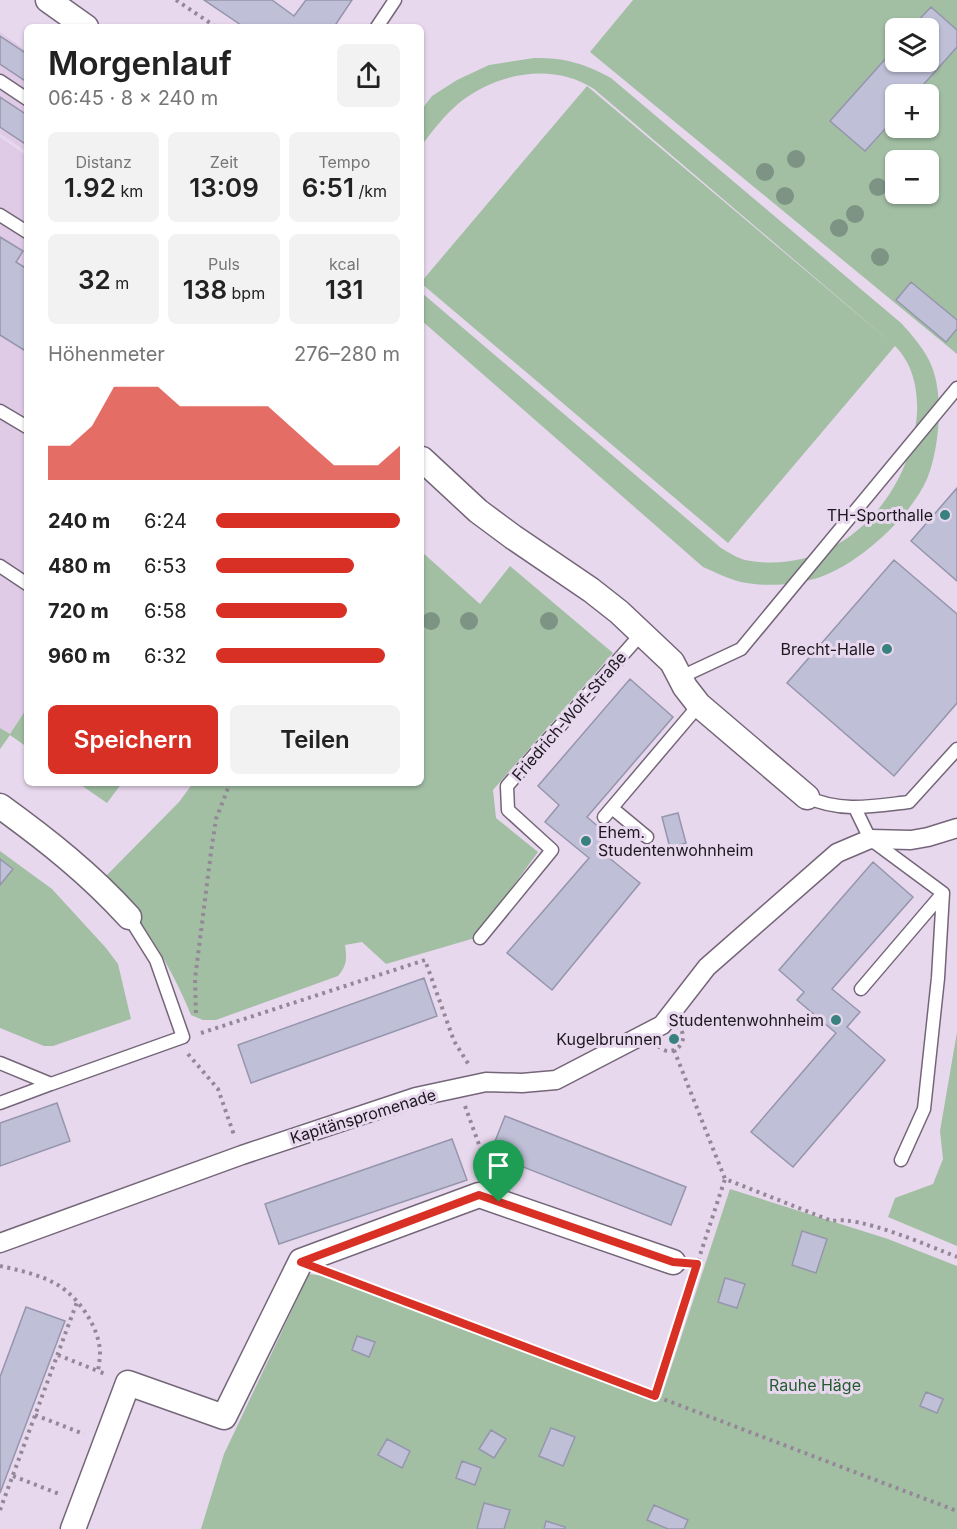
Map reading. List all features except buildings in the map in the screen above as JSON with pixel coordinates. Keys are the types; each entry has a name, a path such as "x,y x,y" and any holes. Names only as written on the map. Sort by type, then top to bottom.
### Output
{"street":[{"path":"48,0 82,24"},
{"path":"424,461 478,511 591,590 642,633 668,658 699,705 807,797"},
{"path":"0,806 70,858 103,888 129,917"},
{"path":"870,839 911,840 957,828"},
{"name":"Kapitänspromenade","path":"0,1243 242,1155 416,1097 486,1082 522,1083 556,1080 662,1025 707,967 838,853 870,839"},
{"path":"73,1529 128,1383 224,1417 301,1262 479,1195 673,1262"}],"lane":[{"path":"379,24 395,0"},
{"path":"0,81 24,97"},
{"path":"0,215 24,230"},
{"path":"681,677 741,649 957,388"},
{"path":"0,411 24,425"},
{"path":"0,566 24,582"},
{"name":"Friedrich-Wolf-Straße","path":"480,938 552,850 508,810 507,786 642,633"},
{"path":"647,837 608,812 699,705"},
{"path":"807,797 829,806 855,808 909,802 957,749"},
{"path":"855,808 870,839 943,893"},
{"path":"861,989 943,893"},
{"path":"901,1160 924,1109 938,978 943,893"},
{"path":"0,1103 183,1037 156,960 129,917"},
{"path":"0,1063 51,1084"}],"path":[{"path":"176,0 212,24"},
{"path":"196,1017 195,979 211,852 216,819 229,786"},
{"path":"242,1155 218,1089 184,1049 183,1037 209,1032 424,960 454,1041 466,1062 486,1082"},
{"path":"655,1396 725,1179 674,1050"},
{"path":"459,1088 499,1202"},
{"path":"725,1179 832,1221 842,1219 894,1233 957,1257"},
{"path":"301,1262 957,1511"},
{"path":"673,1262 697,1264"},
{"path":"0,1266 38,1276 59,1286 77,1302 97,1335 100,1351 98,1371"},
{"path":"0,1510 77,1302"},
{"path":"58,1355 128,1383"},
{"path":"35,1415 104,1442"},
{"path":"13,1476 82,1503"}],"shaded area":[{"path":"0,32 24,49 24,150 0,134"},
{"path":"0,137 24,154 24,745 0,728"}],"green space":[{"path":"633,0 957,0 957,354 590,52"},
{"path":"534,58 556,59 574,62 611,78 901,323 914,338 926,355 936,379 939,423 935,453 927,479 919,494 908,510 880,540 847,564 830,573 797,583 750,584 736,581 703,567 424,323 424,295 721,548 745,560 778,562 809,557 838,544 863,526 884,502 900,475 912,445 917,413 915,386 906,361 895,346 728,543 424,286 424,279 587,86 894,345 594,89 578,81 543,74 507,78 490,84 459,103 424,142 424,106 432,96 457,80 489,65"},
{"path":"424,554 480,604 510,566 613,653 493,790 496,818 538,852 475,938 386,964 362,942 345,945 346,962 338,976 216,1020 203,1020 191,1015 183,995 154,942 105,877 179,802 191,786 424,786"},
{"path":"24,713 24,745 10,735 0,749 0,728 10,734"},
{"path":"82,786 120,786 107,803"},
{"path":"0,851 52,889 106,948 118,964 131,1019 53,1046 44,1046 0,1028 0,885 13,869 0,859"},
{"path":"957,1032 957,1246 888,1217 895,1198 933,1184 943,1159 940,1131"},
{"name":"Rauhe Häge","path":"730,1189 888,1239 957,1266 957,1529 201,1529 224,1454 309,1274 325,1276 661,1398"}],"place":[{"name":"TH-Sporthalle","path":"945,515"},
{"name":"Brecht-Halle","path":"887,649"},
{"name":"Ehem. Studentenwohnheim","path":"586,841"},
{"name":"Studentenwohnheim","path":"836,1020"},
{"name":"Kugelbrunnen","path":"674,1039"}],"route":[{"path":"479,1195 499,1202 673,1262 697,1264 655,1396 301,1262 479,1195"}]}
